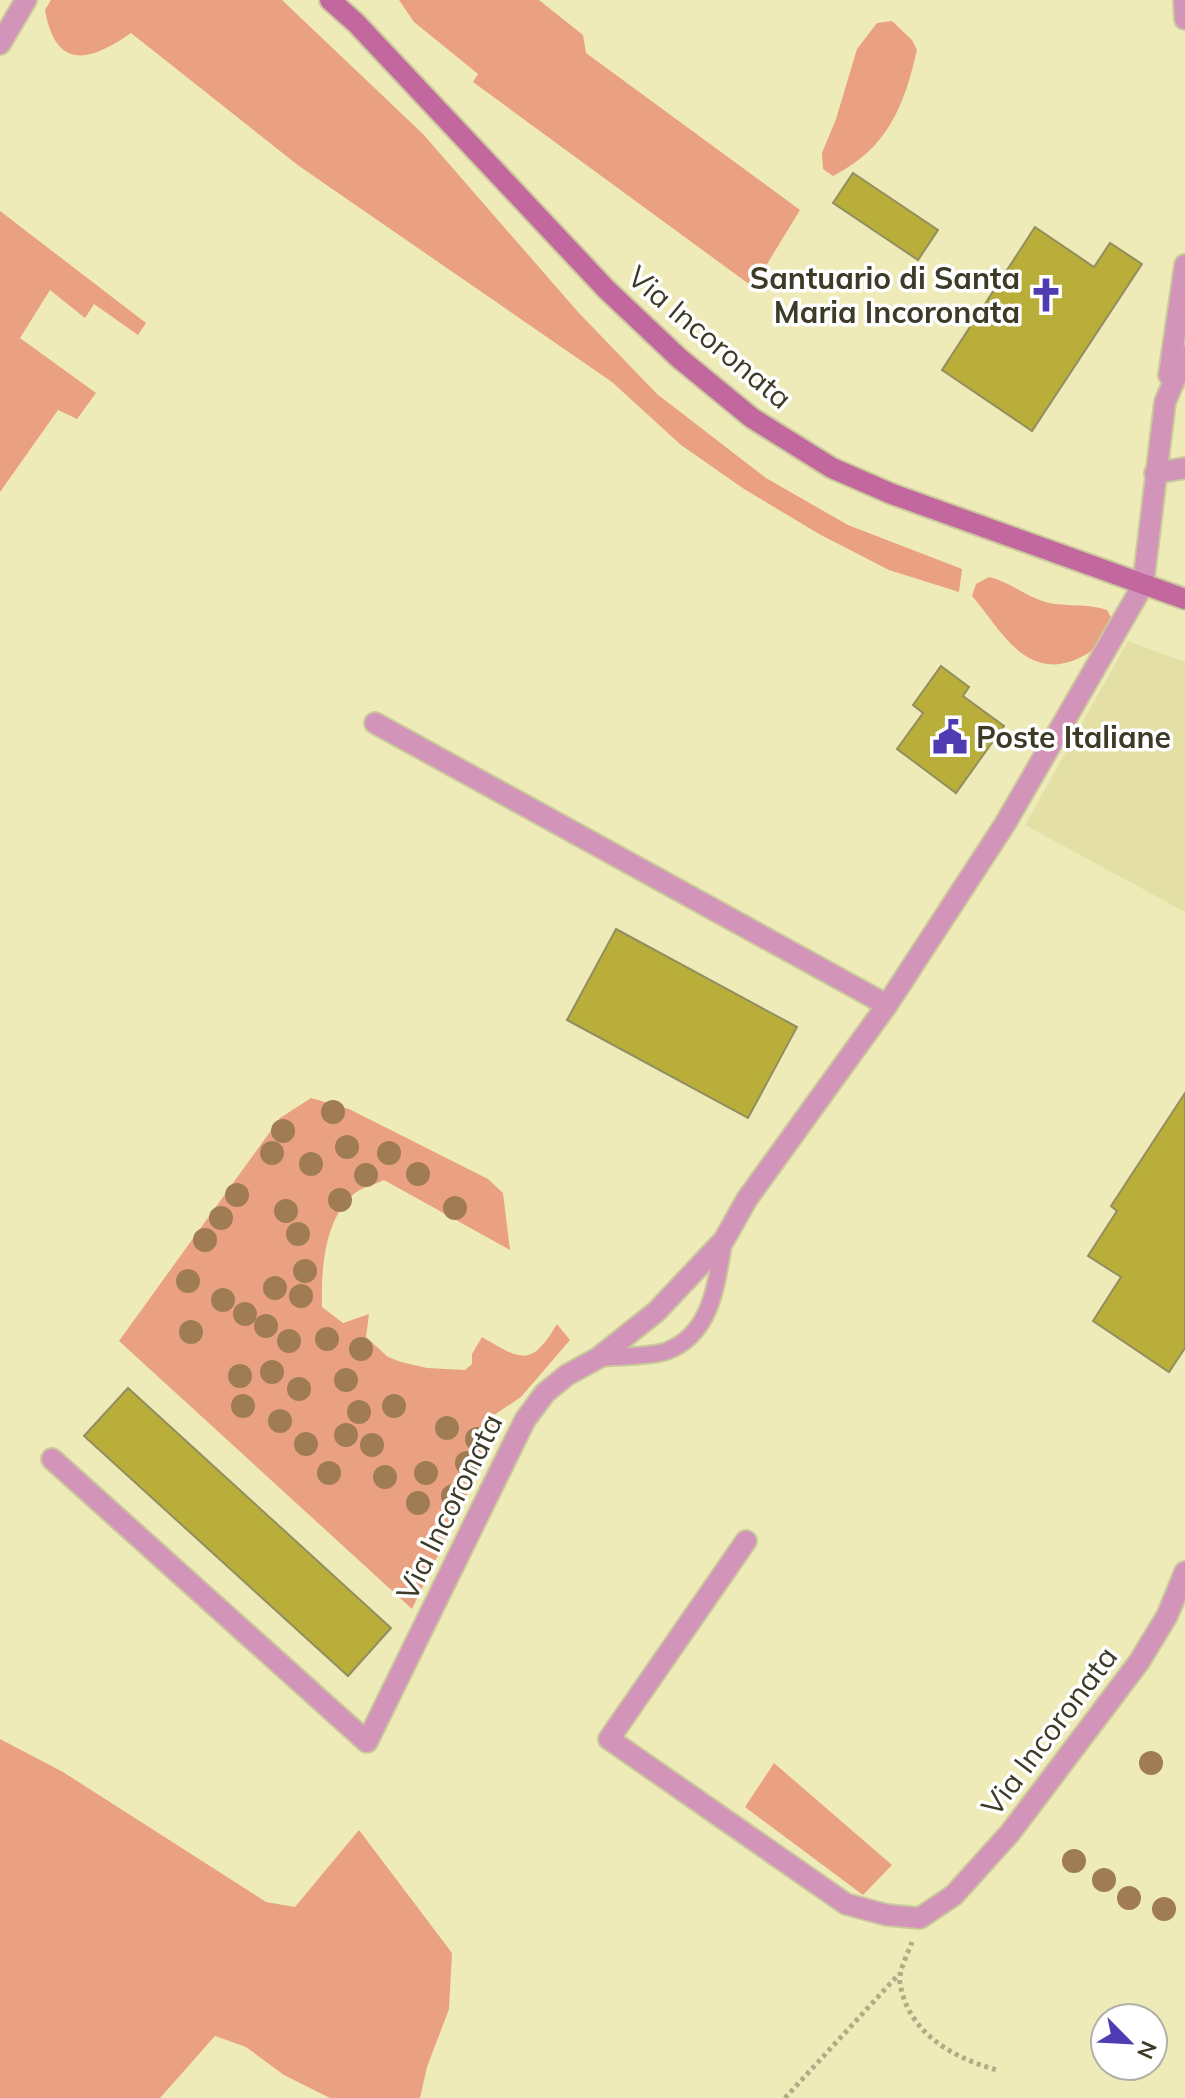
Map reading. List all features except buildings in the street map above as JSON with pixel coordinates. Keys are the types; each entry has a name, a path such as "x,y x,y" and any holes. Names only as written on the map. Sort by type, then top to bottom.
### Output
{"main road":[{"name":"Via Incoronata","path":"330,0 356,23 606,289 679,358 752,418 832,468 892,494 1185,599"}],"street":[{"path":"0,44 26,0"},
{"path":"1184,0 1185,19"},
{"path":"1143,585 1155,473 1185,265"},
{"path":"1165,402 1185,356"},
{"path":"1155,473 1185,468"},
{"name":"Via Incoronata","path":"52,1459 367,1742 525,1420 545,1393 567,1375 598,1358 656,1312 724,1240 747,1199 887,1005 1005,824 1143,585"},
{"path":"375,723 887,1005"},
{"path":"746,1541 609,1739 846,1904 887,1915 920,1918"},
{"name":"Via Incoronata","path":"920,1918 954,1895 1010,1833 1139,1662 1167,1616 1185,1572"}],"lane":[{"path":"598,1358 666,1351 696,1333 713,1298 724,1240"}],"path":[{"path":"920,1918 899,1981 912,2016 936,2044 968,2062 997,2070"},
{"path":"785,2098 903,1971"}],"shaded area":[{"path":"51,0 282,0 423,134 578,312 657,394 766,478 848,525 962,569 959,592 889,570 819,534 744,489 681,445 612,382 299,166 131,33 89,54 66,52 57,44 50,30 45,10"},
{"path":"399,0 539,0 583,35 586,53 800,210 753,287 473,82 478,74 414,22"},
{"path":"892,21 912,40 917,50 906,89 891,124 880,139 852,165 833,176 823,169 822,153 836,119 857,49 877,23"},
{"path":"0,211 146,323 138,335 94,304 85,318 50,290 20,338 96,393 77,419 58,410 0,492"},
{"path":"989,577 1049,603 1107,610 1112,619 1102,640 1086,654 1055,664 1040,662 1014,646 972,596 976,584"},
{"path":"1128,641 1185,662 1185,912 1025,825"},
{"path":"311,1098 349,1109 488,1179 503,1193 510,1250 384,1180 355,1193 337,1216 326,1246 322,1307 343,1323 369,1314 366,1337 388,1357 427,1368 465,1370 472,1364 472,1354 482,1337 507,1351 524,1356 540,1348 557,1324 570,1340 521,1397 494,1415 502,1422 412,1609 119,1341 280,1118"},
{"path":"0,1739 63,1772 266,1902 295,1907 359,1830 452,1953 449,2009 427,2067 420,2098 330,2098 284,2075 246,2047 215,2036 160,2098 0,2098"},
{"path":"774,1763 892,1865 863,1895 745,1807"}],"place":[{"name":"Santuario di Santa Maria Incoronata","path":"1046,295"},
{"name":"Poste Italiane","path":"950,737"}]}
